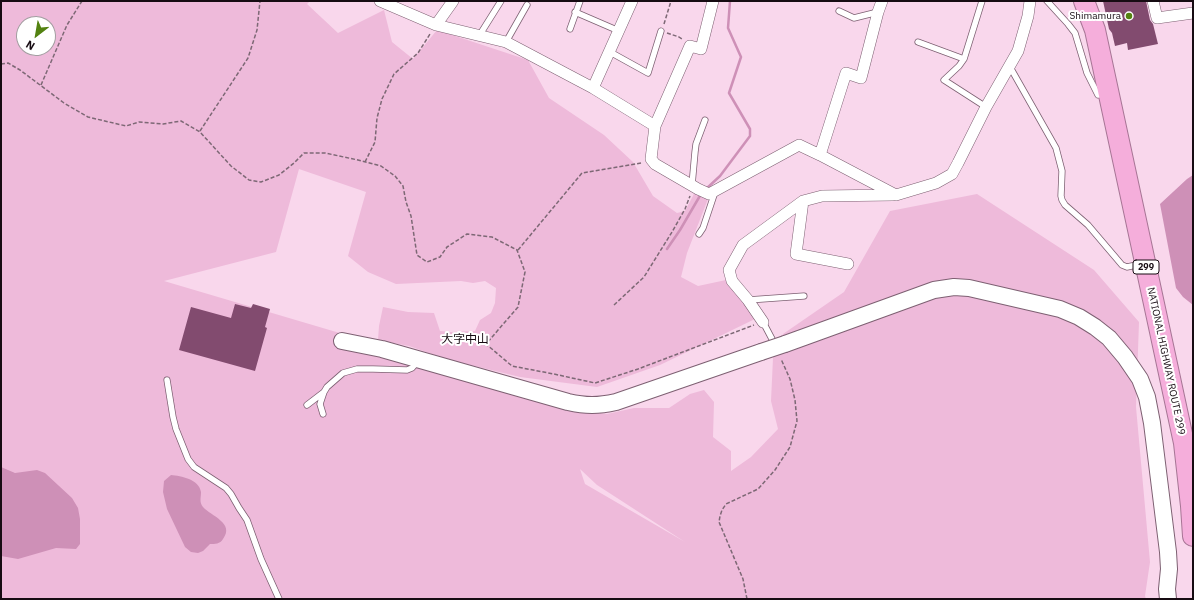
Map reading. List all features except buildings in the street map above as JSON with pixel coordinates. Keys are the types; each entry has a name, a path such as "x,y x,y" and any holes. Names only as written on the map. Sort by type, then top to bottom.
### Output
{"highway":[{"name":"NATIONAL HIGHWAY ROUTE 299","path":"1084,1 1095,30 1184,444 1192,506 1193,536"}],"street":[{"path":"380,1 436,25 506,42 593,88 655,126"},
{"path":"436,25 453,1"},
{"path":"593,88 632,1"},
{"path":"713,1 701,49 690,46 655,126 651,159 655,164 709,194 717,188 799,145 896,195"},
{"path":"820,155 846,73 861,78 882,1"},
{"path":"763,322 748,300 732,281 728,270 743,244 803,201 822,196 896,195 936,183 952,174 986,107 1018,51 1028,16 1030,1"},
{"path":"1153,1 1157,18 1193,13"},
{"path":"803,201 796,254 848,264"},
{"path":"342,341 382,349 585,406 616,402 761,352 778,342 934,290 954,287 969,288 1060,309 1079,317 1109,338 1125,356 1140,379 1147,397 1152,423 1168,552 1168,599"}],"lane":[{"path":"479,36 501,1"},
{"path":"570,29 580,1"},
{"path":"982,1 964,59 959,66 944,80 986,107"},
{"path":"1046,1 1068,24 1074,33 1087,73 1098,95 1109,93"},
{"path":"506,42 527,5"},
{"path":"839,11 854,18 878,12"},
{"path":"576,12 619,31"},
{"path":"610,52 648,72 662,31"},
{"path":"918,42 964,59"},
{"path":"1010,66 1056,148 1062,171 1061,196 1065,205 1088,225 1122,265 1127,267 1145,263"},
{"path":"693,186 696,144 705,120"},
{"path":"699,234 703,228 717,188"},
{"path":"748,300 804,296"},
{"path":"763,322 778,342"},
{"path":"323,414 320,404 324,392 327,387 343,373 357,369 407,370 412,368 419,359"},
{"path":"166,380 175,423 188,459 194,467 226,488 231,494 247,520 261,559 279,599"},
{"path":"307,405 324,392"}],"path":[{"path":"40,86 67,25 82,1"},
{"path":"200,132 248,58 257,30 260,1"},
{"path":"672,1 662,31 679,37 690,46"},
{"path":"365,162 375,142 377,118 382,99 394,74 418,53 436,25"},
{"path":"1,64 8,63 20,70 64,103 88,117 126,126 139,122 162,124 181,121 200,132 231,166 250,180 261,182 279,175 304,153 325,154 381,166 395,176 403,186 406,202 411,216 417,255 427,262 440,257 447,247 467,234 492,237 517,250 525,272 518,306 486,344 512,366 595,384 763,322"},
{"path":"517,250 582,173 653,161"},
{"path":"614,305 644,276 685,209 693,186"},
{"path":"747,599 743,580 719,522 722,510 726,504 758,489 775,470 790,447 797,421 795,400 790,380 781,360"}],"shaded area":[{"path":"1,1 310,1 307,4 338,33 384,10 392,42 413,59 437,30 528,60 549,98 604,135 633,162 653,196 677,213 685,211 695,192 708,199 687,253 681,277 698,286 726,280 755,314 755,319 660,365 597,387 520,377 446,359 409,346 378,340 383,307 408,312 434,313 440,331 475,331 480,320 491,313 495,303 496,288 485,281 473,283 461,281 396,284 368,272 348,256 366,192 299,169 276,252 164,281 441,363 564,408 607,414 634,408 669,408 690,394 704,390 714,402 713,437 731,451 731,471 751,457 778,429 771,401 773,358 783,334 844,292 890,211 977,194 1094,270 1139,322 1136,407 1150,562 1145,596 1146,599 1,599","holes":["580,469 597,485 685,542 585,484"]},
{"path":"1193,175 1193,305 1183,297 1176,288 1160,204"},
{"path":"1,467 15,473 37,470 45,473 72,498 78,508 80,519 80,544 76,549 56,548 18,559 1,556"},
{"path":"171,475 189,479 200,488 200,500 203,507 220,520 226,529 226,533 220,542 210,544 203,551 198,553 191,552 185,547 167,509 163,492 164,481"}],"waterway":[{"path":"706,189 720,176 750,136 750,129 729,93 741,57 728,28 730,1"},
{"path":"667,249 701,194"}],"place":[{"name":"Shimamura","path":"1129,16"}],"district":[{"name":"大字中山","path":"465,340"}]}
